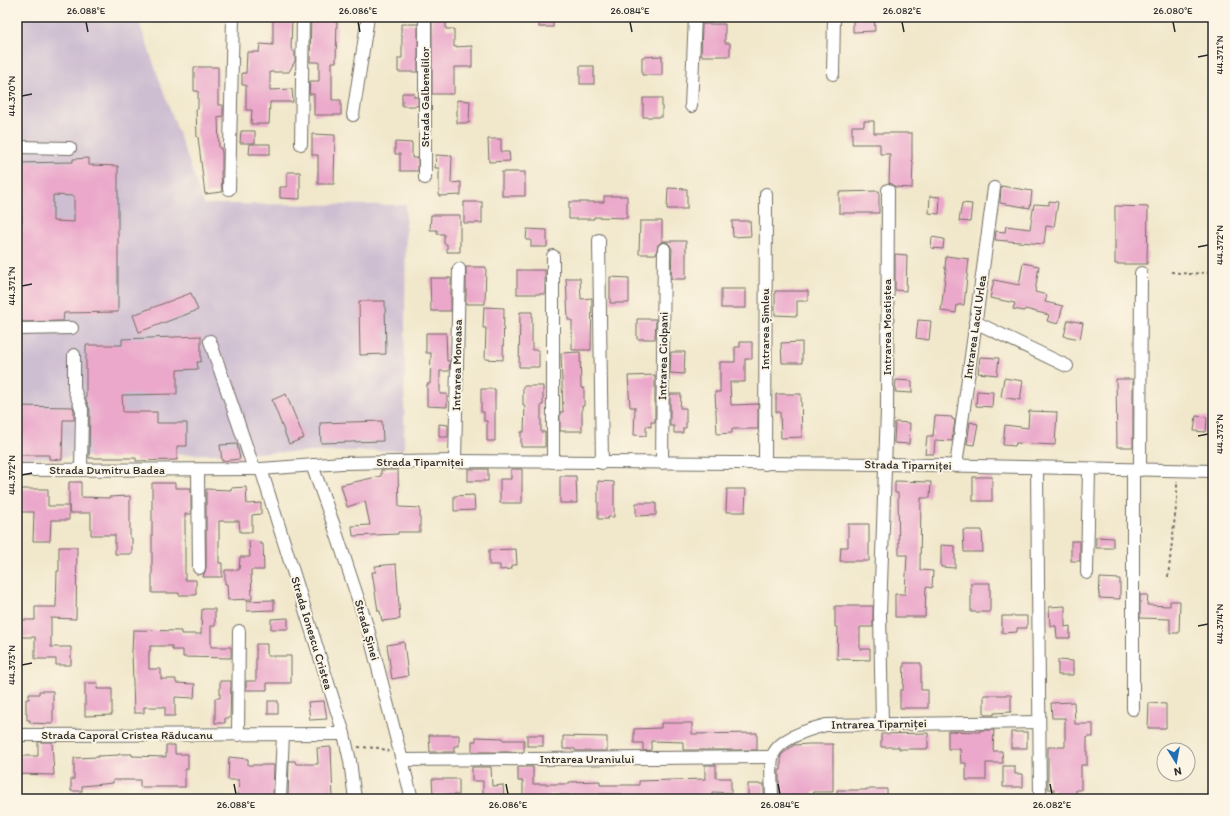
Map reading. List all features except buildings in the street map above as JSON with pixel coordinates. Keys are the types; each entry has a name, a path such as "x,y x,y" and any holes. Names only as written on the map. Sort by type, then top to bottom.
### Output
{"street":[{"path":"229,189 233,17"},
{"path":"301,144 303,17"},
{"path":"353,115 368,17"},
{"name":"Strada Galbenelilor","path":"424,178 425,17"},
{"path":"691,106 695,17"},
{"path":"833,74 834,17"},
{"path":"17,147 70,148"},
{"name":"Intrarea Lacul Urlea","path":"956,466 994,188"},
{"name":"Intrarea Mostiștea","path":"882,725 880,613 887,410 888,190"},
{"name":"Intrarea Șimleu","path":"765,464 766,194"},
{"path":"599,240 602,463"},
{"name":"Intrarea Ciolpani","path":"662,463 664,248"},
{"path":"553,256 553,462"},
{"name":"Intrarea Moneasa","path":"455,461 459,269"},
{"path":"1133,709 1141,273"},
{"path":"975,322 1067,366"},
{"path":"17,329 72,328"},
{"name":"Strada Ionescu Cristea","path":"210,341 258,469 344,734 353,776 355,799"},
{"path":"74,354 74,389 82,410 81,470"},
{"name":"Strada Tiparniței","path":"286,467 390,461 455,461 885,464 1213,471"},
{"name":"Strada Șinei","path":"312,465 368,629 412,799"},
{"name":"Strada Dumitru Badea","path":"17,470 198,470 286,467"},
{"path":"1037,468 1040,799"},
{"path":"1086,573 1089,469"},
{"path":"198,470 199,568"},
{"path":"238,735 239,631"},
{"name":"Intrarea Tiparniței","path":"772,757 783,743 809,729 826,725 1039,722"},
{"path":"280,799 282,734"},
{"name":"Strada Caporal Cristea Răducanu","path":"17,735 344,734"},
{"path":"772,757 772,799"},
{"name":"Intrarea Uraniului","path":"402,758 772,757"}],"path":[{"path":"1171,272 1190,274 1213,272"},
{"path":"1168,578 1177,499 1178,471"},
{"path":"347,747 364,746 379,748 402,758"}],"shaded area":[{"path":"17,17 137,17 204,204 406,205 404,450 17,458"}]}
